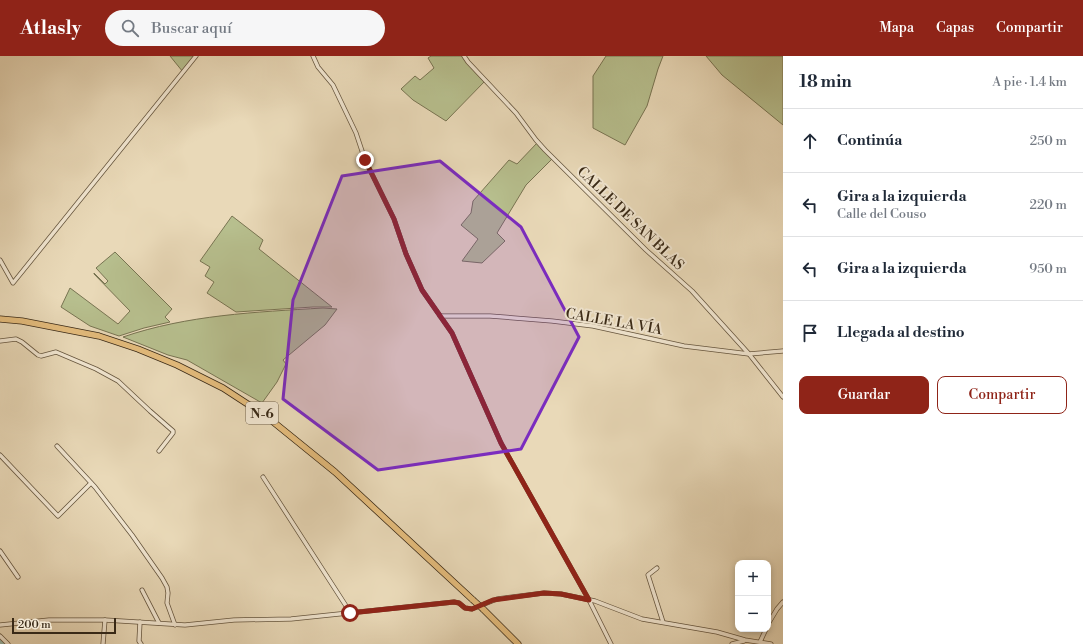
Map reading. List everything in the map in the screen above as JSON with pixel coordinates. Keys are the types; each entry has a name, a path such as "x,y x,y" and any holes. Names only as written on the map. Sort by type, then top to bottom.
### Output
{"highway":[{"name":"N-6","path":"0,320 22,321 99,336 138,349 177,365 224,388 266,416 335,472 483,609 518,644"}],"street":[{"path":"0,260 13,283 196,56"},
{"path":"313,56 318,67 333,85 356,133 365,160 394,219 406,254 422,290 452,333 501,443 589,600 611,644"},
{"name":"CALLE DE SAN BLAS","path":"464,56 516,113 540,145 646,250 687,286 749,354 783,397"},
{"name":"CALLE LA VÍA","path":"440,316 490,316 552,321 600,328 684,346 749,354 783,351"},
{"path":"0,341 16,339 38,355 42,356 56,352 96,369 118,381 173,431 158,451"},
{"path":"57,446 91,483 132,535 167,584 167,603 175,624"},
{"path":"0,455 58,516 91,483"},
{"path":"263,477 350,613"},
{"path":"0,551 18,576"},
{"path":"657,568 648,575 663,622"},
{"path":"142,590 160,624"},
{"path":"0,625 48,620 105,620 175,624 185,626 234,620 291,619 454,602 469,609 493,600 544,593 561,594 589,600 642,619 717,632 745,640 771,644"},
{"path":"771,619 783,602"},
{"path":"103,644 105,620"},
{"path":"140,622 139,641 141,644"},
{"path":"760,642 765,632"},
{"path":"0,636 8,644"},
{"path":"732,644 745,640"}],"highlighted area":[{"path":"440,161 521,227 579,337 521,449 378,470 283,399 293,300 342,176"}],"green space":[{"path":"170,56 196,56 183,72"},
{"path":"431,56 463,56 485,81 446,121 413,100 401,89 415,76 420,80 434,68 428,58"},
{"path":"606,56 663,56 647,106 625,145 593,128 593,76"},
{"path":"706,56 783,56 783,125 722,75"},
{"path":"537,143 552,159 526,185 497,233 505,241 482,263 462,261 478,239 461,225 471,213 473,201 509,160 517,164"},
{"path":"232,216 263,240 259,249 332,307 236,312 207,293 214,282 205,276 210,267 200,261"},
{"path":"115,252 172,309 165,317 170,322 119,336 90,326 61,307 70,288 118,324 130,311 94,274 105,284 108,281 96,268"},
{"path":"323,308 337,309 325,325 283,360 286,364 277,382 262,403 187,360 168,355 123,337 197,319 247,313"}],"waterway":[{"path":"0,641 3,644"}],"route":[{"path":"350,613 454,602 459,603 465,608 472,609 493,600 544,593 571,595 589,600 501,443 452,333 422,290 406,254 394,219 365,160"}]}
